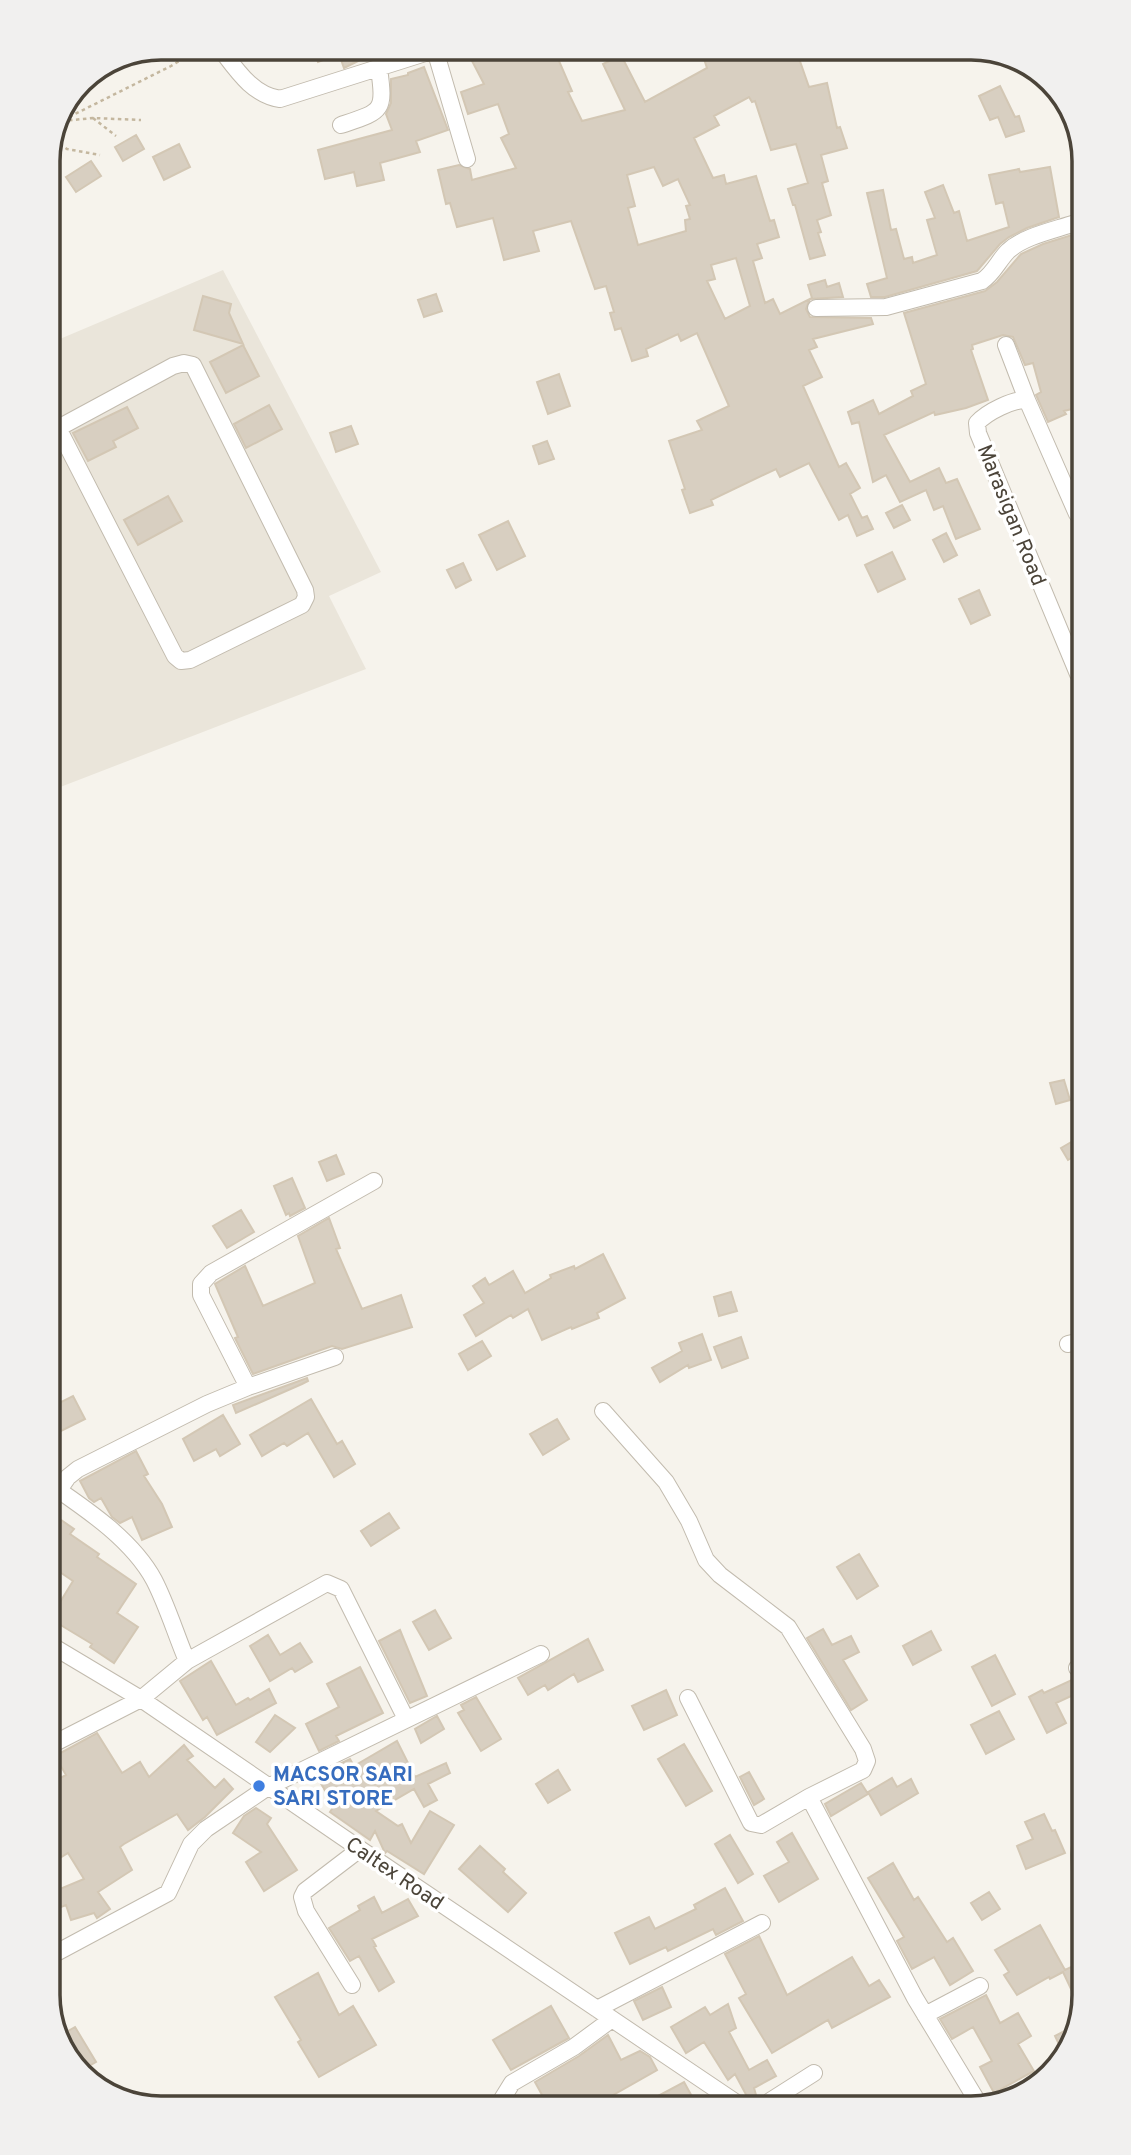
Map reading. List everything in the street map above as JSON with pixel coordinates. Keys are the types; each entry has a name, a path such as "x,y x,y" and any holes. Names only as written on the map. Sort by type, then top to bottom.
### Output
{"street":[{"path":"230,60 257,92 281,99 405,60"},
{"path":"443,60 467,159"},
{"path":"341,125 375,112 381,105 383,96 379,68"},
{"path":"816,308 886,307 982,281 990,276 1009,250 1019,243 1072,224"},
{"path":"1006,345 1072,503"},
{"path":"60,427 173,366 184,363 193,365 305,590 306,597 302,605 190,660 181,661 174,656 60,441"},
{"name":"Marasigan Road","path":"1027,400 1020,400 982,418 977,423 978,433 1072,660"},
{"path":"248,1387 201,1295 201,1284 211,1273 374,1181"},
{"path":"60,1485 78,1469 207,1405 248,1387 335,1357"},
{"path":"603,1411 666,1482 689,1521 706,1560 720,1575 789,1627 863,1749 867,1761 863,1770 808,1797 761,1825 751,1823 688,1698"},
{"path":"60,1492 88,1512 136,1555 153,1580 187,1661"},
{"path":"60,1740 141,1699 187,1661 327,1583 341,1589 406,1720"},
{"name":"Caltex Road","path":"60,1651 141,1699 726,2096"},
{"path":"60,1951 168,1893 191,1844 206,1829 268,1787 541,1654"},
{"path":"808,1797 925,2015 974,2096"},
{"path":"352,1985 306,1911 302,1897 304,1891 359,1849"},
{"path":"597,2009 762,1923"},
{"path":"925,2015 980,1986"},
{"path":"504,2095 512,2083 574,2047 612,2019"},
{"path":"778,2096 814,2073"}],"path":[{"path":"70,117 181,60"},
{"path":"68,120 93,118 141,120"},
{"path":"93,118 116,136"},
{"path":"61,145 67,149 100,155"}],"shaded area":[{"path":"223,270 381,572 329,596 366,669 60,787 60,339"}],"building":[{"path":"341,60 360,60 344,68"},
{"path":"472,60 559,60 572,91 568,92 582,121 625,110 603,64 611,60 624,60 645,102 707,68 704,60 800,60 809,87 827,83 837,128 840,127 847,148 821,155 828,181 822,183 831,215 817,220 825,255 810,259 788,189 808,183 796,144 771,150 755,101 752,102 749,97 714,116 719,125 694,138 713,178 724,175 726,184 756,176 770,221 774,220 779,237 757,244 762,258 753,261 765,303 773,299 780,314 810,299 806,309 810,317 871,318 873,324 813,339 817,347 809,350 822,377 803,386 839,467 846,463 860,488 850,494 862,518 867,516 873,529 857,536 848,515 839,520 809,463 780,477 776,469 711,500 713,505 690,513 669,441 702,430 697,421 729,406 697,333 681,341 678,334 646,349 648,356 632,361 621,328 615,330 610,313 614,312 606,286 595,289 571,221 533,231 539,251 504,260 493,218 457,227 450,203 446,204 438,170 459,165 470,169 472,180 516,168 501,138 509,134 498,104 468,114 461,92 484,84","holes":["654,167 663,186 678,179 690,205 686,206 690,219 685,220 686,231 638,245 628,208 635,206 627,175","736,258 750,306 725,319 707,281 715,279 711,265"]},
{"path":"424,67 448,130 416,141 420,152 380,163 384,180 357,186 354,172 325,179 318,150 392,130 386,114 391,103 391,79"},
{"path":"1000,86 1015,117 1019,116 1024,131 1006,137 998,117 990,120 979,96"},
{"path":"136,135 144,149 123,161 115,147"},
{"path":"179,144 190,167 164,180 153,157"},
{"path":"91,161 101,176 76,192 66,177"},
{"path":"1050,167 1059,217 1009,237 977,271 885,297 871,297 867,284 887,278 867,193 883,190 891,230 896,229 904,259 912,257 913,263 937,255 927,220 935,218 925,192 943,185 954,213 959,211 967,241 1009,227 1003,202 996,204 989,175"},
{"path":"1072,235 1072,409 1048,422 1036,395 1041,392 1033,363 1025,365 1013,337 1003,335 972,345 971,350 988,400 935,415 934,412 884,435 910,482 939,468 946,483 957,479 980,529 956,539 943,506 934,510 926,490 900,502 886,475 873,482 859,422 852,424 848,412 873,400 879,414 913,396 911,391 926,384 904,313 985,291 997,282 1021,254"},
{"path":"825,280 827,287 839,283 843,297 810,299 812,298 808,285"},
{"path":"436,294 442,311 424,317 418,300"},
{"path":"203,296 231,304 229,313 243,344 194,330"},
{"path":"243,345 259,376 226,393 210,362"},
{"path":"559,374 570,406 548,414 537,382"},
{"path":"269,405 282,429 246,448 234,424"},
{"path":"127,407 138,428 113,441 116,447 88,461 73,433"},
{"path":"351,426 358,444 336,452 330,433"},
{"path":"547,441 554,459 539,464 533,446"},
{"path":"168,496 182,521 138,545 124,520"},
{"path":"902,505 910,520 894,528 886,513"},
{"path":"508,521 525,556 497,570 479,535"},
{"path":"946,533 957,555 944,562 933,540"},
{"path":"892,552 905,579 878,592 865,565"},
{"path":"463,563 471,580 456,588 447,570"},
{"path":"979,590 990,615 971,624 959,599"},
{"path":"1064,1080 1070,1100 1056,1104 1050,1083"},
{"path":"1072,1142 1072,1158 1068,1160 1061,1148"},
{"path":"336,1155 344,1174 327,1181 319,1162"},
{"path":"292,1178 305,1208 290,1216 289,1213 286,1215 274,1186"},
{"path":"241,1210 254,1232 227,1248 213,1226"},
{"path":"329,1218 340,1248 336,1249 362,1309 401,1295 412,1327 342,1349 332,1346 253,1374 235,1338 238,1337 215,1284 245,1266 263,1306 315,1283 298,1236"},
{"path":"603,1254 625,1298 597,1313 599,1318 542,1340 528,1309 513,1318 511,1315 476,1336 464,1315 484,1303 473,1286 485,1278 489,1285 513,1271 525,1293 551,1278 550,1275 574,1266 575,1269"},
{"path":"731,1292 737,1311 719,1316 714,1297"},
{"path":"702,1334 711,1360 689,1368 688,1365 660,1382 652,1368 682,1351 679,1343"},
{"path":"741,1337 748,1358 722,1368 714,1347"},
{"path":"482,1341 491,1356 468,1370 459,1354"},
{"path":"307,1378 308,1381 302,1384 236,1413 233,1405"},
{"path":"73,1396 85,1419 60,1432 60,1402"},
{"path":"311,1399 337,1444 342,1441 355,1464 334,1477 308,1433 287,1446 284,1443 262,1456 250,1435"},
{"path":"223,1415 240,1444 220,1456 216,1449 194,1461 183,1439"},
{"path":"557,1419 569,1439 543,1455 530,1434"},
{"path":"136,1451 148,1474 144,1476 162,1504 172,1527 142,1540 132,1517 120,1523 112,1517 101,1498 94,1502 89,1498 80,1481"},
{"path":"389,1513 399,1528 371,1546 361,1531"},
{"path":"60,1519 74,1529 70,1534 136,1584 117,1613 138,1627 114,1663 90,1647 92,1644 60,1625 60,1602 73,1581 60,1572"},
{"path":"859,1554 878,1586 857,1599 837,1567"},
{"path":"435,1610 451,1638 429,1650 413,1622"},
{"path":"823,1629 832,1645 851,1636 859,1652 843,1660 867,1700 851,1710 807,1638"},
{"path":"400,1630 427,1696 410,1703 379,1641"},
{"path":"931,1631 941,1650 913,1665 903,1646"},
{"path":"268,1635 280,1655 300,1643 312,1662 295,1672 292,1668 270,1681 250,1646"},
{"path":"588,1639 603,1670 578,1682 574,1674 548,1690 545,1685 528,1695 518,1678"},
{"path":"995,1655 1015,1694 992,1706 972,1667"},
{"path":"211,1661 236,1705 269,1689 276,1703 217,1735 207,1717 203,1720 180,1681"},
{"path":"360,1667 383,1713 336,1736 339,1741 319,1751 306,1724 339,1707 327,1684"},
{"path":"1072,1680 1072,1696 1056,1703 1066,1723 1047,1733 1029,1697 1042,1690 1044,1693"},
{"path":"666,1690 677,1715 644,1730 632,1706"},
{"path":"476,1697 501,1739 481,1751 458,1713 464,1710 461,1705"},
{"path":"999,1711 1014,1739 986,1754 971,1725"},
{"path":"275,1715 295,1728 270,1752 256,1742"},
{"path":"437,1716 444,1729 421,1743 415,1729"},
{"path":"97,1733 122,1773 140,1762 149,1777 184,1745 193,1756 187,1760 215,1788 224,1779 233,1789 188,1830 177,1814 120,1847 132,1870 98,1892 110,1909 97,1918 94,1913 71,1920 66,1905 61,1907 60,1904 60,1889 84,1879 68,1853 60,1858 60,1778 66,1775 60,1765 60,1753"},
{"path":"397,1741 415,1777 446,1763 450,1773 428,1784 437,1800 424,1807 414,1789 376,1811 398,1826 402,1824 411,1843 430,1811 454,1825 424,1874 387,1851 385,1853 375,1831 370,1840 330,1812 334,1806 316,1775 350,1759 354,1766"},
{"path":"684,1744 712,1791 686,1806 658,1759"},
{"path":"558,1770 570,1790 548,1803 536,1784"},
{"path":"749,1772 764,1799 754,1805 740,1777"},
{"path":"892,1778 897,1787 911,1779 918,1793 881,1815 868,1792"},
{"path":"861,1783 868,1794 831,1816 825,1804"},
{"path":"256,1808 271,1818 267,1824 297,1870 264,1891 246,1862 261,1852 233,1833 244,1816"},
{"path":"1044,1814 1065,1853 1026,1869 1017,1846 1033,1839 1025,1822"},
{"path":"792,1833 818,1879 779,1902 764,1876 789,1862 777,1842"},
{"path":"730,1835 753,1874 738,1883 715,1844"},
{"path":"480,1846 526,1893 508,1912 459,1869"},
{"path":"893,1863 914,1900 918,1897 947,1942 953,1938 973,1971 950,1985 934,1957 912,1969 897,1941 904,1937 868,1878"},
{"path":"725,1888 743,1921 716,1935 713,1929 668,1951 666,1947 630,1964 615,1933 649,1917 655,1929 696,1909 694,1905"},
{"path":"989,1892 1000,1909 982,1920 971,1903"},
{"path":"374,1897 382,1913 408,1899 418,1916 372,1939 394,1982 379,1991 359,1956 350,1961 329,1928 360,1910 358,1906"},
{"path":"1040,1925 1065,1970 1072,1967 1072,1991 1063,1972 1017,1995 1004,1975 1009,1972 995,1950"},
{"path":"759,1936 787,1995 852,1957 869,1986 879,1980 890,1997 832,2028 828,2020 772,2053 739,1998 746,1994 725,1954"},
{"path":"318,1973 339,2015 353,2006 376,2045 319,2077 275,1997"},
{"path":"662,1987 671,2007 643,2020 634,2001"},
{"path":"986,1995 1000,2023 1018,2013 1031,2036 1018,2044 1034,2071 994,2093 980,2067 992,2061 973,2027 952,2039 940,2019"},
{"path":"728,2004 736,2028 729,2032 749,2070 767,2060 776,2076 754,2088 756,2096 747,2096 735,2074 728,2080 704,2042 686,2053 671,2027 705,2007 710,2015"},
{"path":"551,2006 569,2038 511,2070 493,2040"},
{"path":"75,2027 96,2062 89,2066 67,2032"},
{"path":"1064,2031 1058,2043 1055,2036"},
{"path":"608,2035 621,2060 640,2051 650,2057 657,2070 612,2096 542,2095 535,2082"},
{"path":"684,2082 692,2096 659,2096"}],"place":[{"name":"MACSOR SARI SARI STORE","path":"259,1786"}]}
